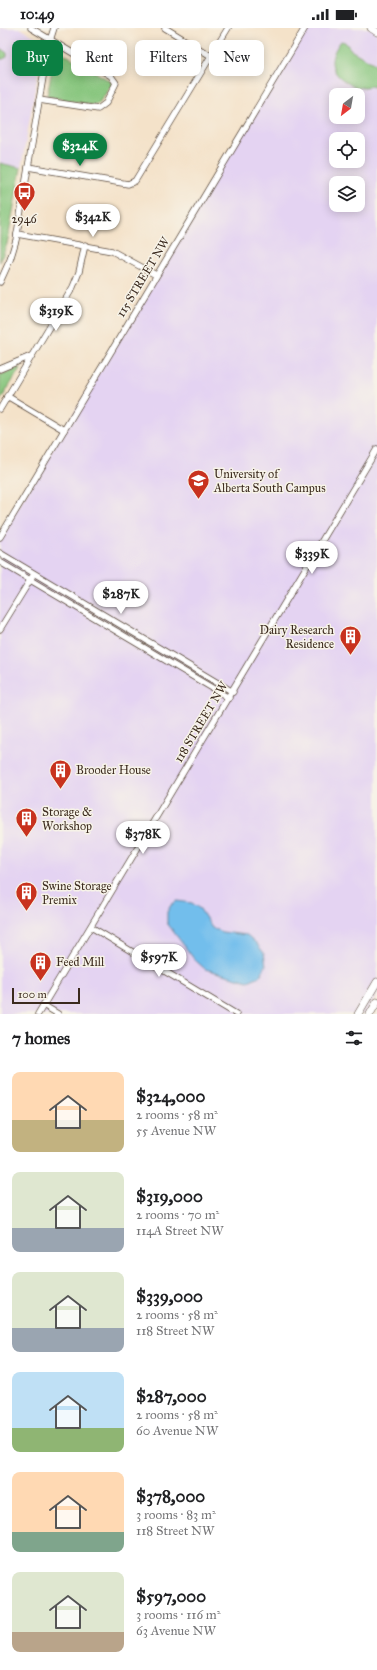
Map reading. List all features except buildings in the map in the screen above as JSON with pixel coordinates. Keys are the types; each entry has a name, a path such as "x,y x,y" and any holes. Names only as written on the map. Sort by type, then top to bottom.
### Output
{"main road":[{"path":"371,28 377,32"},
{"path":"359,1014 377,982"},
{"path":"370,1014 377,1002"}],"street":[{"path":"31,28 112,76 116,81 115,87 106,103 100,108 92,109 39,100"},
{"path":"0,282 10,260 17,234 39,100 50,39 54,28"},
{"path":"165,28 209,55"},
{"path":"221,40 228,28"},
{"name":"115 STREET NW","path":"0,537 305,28"},
{"path":"28,167 128,184 133,183 137,180 209,59"},
{"path":"17,234 85,245 116,252 156,275"},
{"path":"0,409 73,287 79,272 85,245"},
{"path":"0,369 32,356"},
{"path":"8,396 64,430"},
{"name":"118 STREET NW","path":"38,1014 233,692 377,449"},
{"path":"0,553 233,692"},
{"path":"0,562 229,698"},
{"path":"0,629 34,573"},
{"path":"90,927 236,1014"},
{"path":"43,1005 58,1014"}],"shaded area":[{"path":"0,28 20,28 40,40 12,40 12,76 37,76 21,168 0,163"},
{"name":"University of Alberta South Campus","path":"305,28 377,28 377,995 366,1014 0,1014 0,537"}],"green space":[{"path":"341,41 345,42 352,51 377,65 377,89 372,86 357,88 342,79 337,74 332,63 336,49"},
{"path":"0,48 7,53 7,57 3,59 0,59"},
{"path":"63,53 71,58 71,76 102,76 110,81 112,85 98,104 91,105 47,96 51,76 63,76"},
{"path":"0,163 21,168 7,244 0,262"},
{"path":"21,367 0,401 0,375"}],"water":[{"path":"177,901 192,903 200,909 212,928 222,932 247,935 256,943 264,953 266,965 260,976 248,981 205,969 194,959 167,923 167,912 171,905"}],"place":[{"name":"2946","path":"24,212"},
{"name":"University of Alberta South Campus","path":"199,500"},
{"name":"Dairy Research Residence","path":"350,656"},
{"name":"Brooder House","path":"61,790"},
{"name":"Storage & Workshop","path":"26,838"},
{"name":"Swine Storage Premix","path":"27,912"},
{"name":"Feed Mill","path":"40,982"}]}
